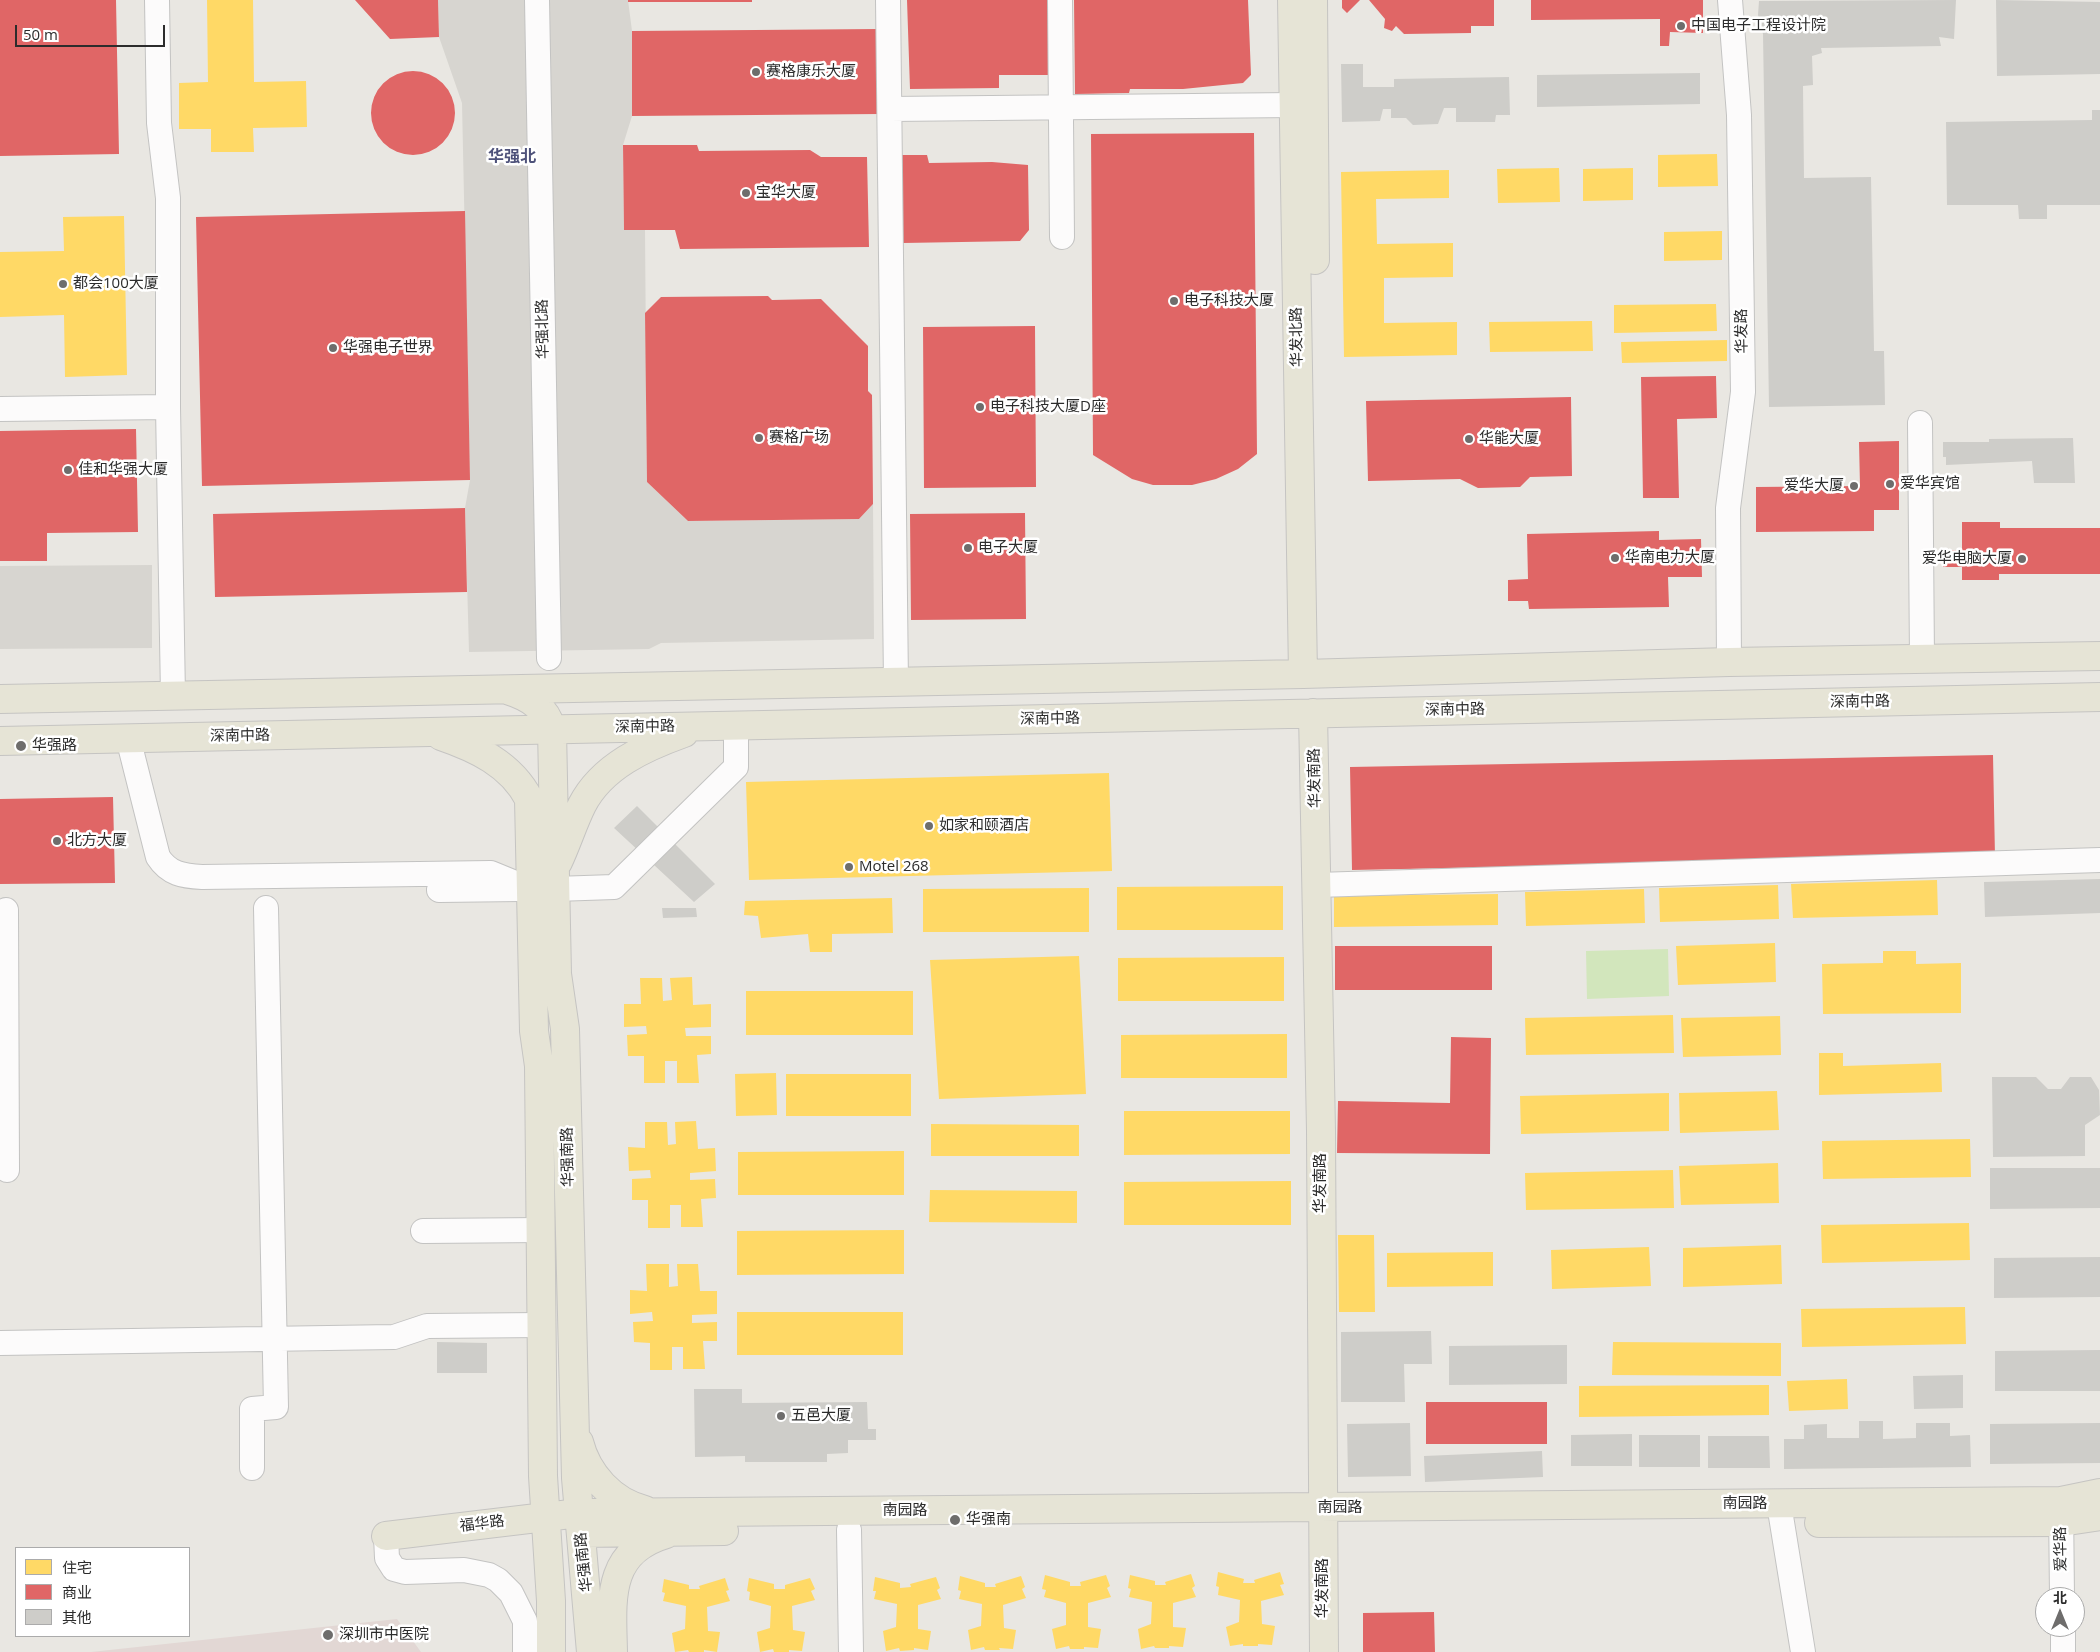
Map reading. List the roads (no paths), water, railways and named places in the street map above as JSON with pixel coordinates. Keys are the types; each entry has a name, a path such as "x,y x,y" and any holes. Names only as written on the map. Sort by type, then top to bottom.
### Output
{"main road":[{"name":"华发北路","path":"1292,0 1311,674"},
{"name":"华发北路","path":"1311,674 1313,0"},
{"path":"0,699 896,683 1729,662 2100,656"},
{"name":"华强南路","path":"504,689 524,696 538,705 548,718 552,730 546,882 534,1031 539,1066 541,1325 546,1517 551,1601 551,1652"},
{"name":"深南中路","path":"0,741 2100,697"},
{"name":"华发南路","path":"1313,713 1317,885 1324,1652"},
{"path":"546,882 582,804 600,779 629,758 647,748 700,726"},
{"name":"华强南路","path":"430,732 472,748 504,766 516,779 529,799 546,882 565,1029 575,1426 580,1523 591,1652"},
{"path":"575,1426 584,1457 602,1485 630,1505 663,1522 655,1537 628,1558 614,1583 612,1598 613,1652"},
{"name":"南园路","path":"2061,1511 2100,1493"},
{"name":"南园路","path":"580,1523 2061,1511 2100,1516"},
{"name":"福华路","path":"386,1536 546,1517 580,1523"},
{"name":"南园路","path":"663,1522 849,1530 1323,1517"},
{"path":"551,1601 588,1601"}],"street":[{"path":"157,0 159,123 168,198 168,408 173,696"},
{"name":"华强北路","path":"538,0 549,658"},
{"path":"888,0 896,683"},
{"path":"1060,0 1062,237"},
{"name":"华发路","path":"1729,662 1728,508 1742,392 1739,115 1730,0"},
{"path":"890,109 1294,105"},
{"path":"0,409 168,408"},
{"path":"1920,423 1922,659"},
{"path":"128,738 158,856 164,866 175,874 202,877 491,873 546,882 614,887 736,768 736,725"},
{"path":"1317,885 2100,860"},
{"path":"407,890 546,882"},
{"path":"252,1468 252,1409 276,1407 266,908"},
{"path":"6,910 7,1170"},
{"path":"423,1231 541,1230"},
{"path":"0,1343 394,1337 427,1326 541,1325"},
{"name":"爱华路","path":"2061,1511 2062,1587"},
{"path":"1780,1514 1804,1652"},
{"path":"849,1530 851,1652"},
{"path":"386,1536 387,1558 394,1569 406,1572 442,1569 476,1572 489,1575 505,1586 511,1593 524,1621 525,1652"},
{"path":"2063,1637 2063,1652"}],"place":[{"name":"中国电子工程设计院","path":"1681,26"},
{"name":"赛格康乐大厦","path":"756,72"},
{"name":"宝华大厦","path":"746,193"},
{"name":"都会100大厦","path":"63,284"},
{"name":"电子科技大厦","path":"1174,301"},
{"name":"华强电子世界","path":"333,348"},
{"name":"电子科技大厦D座","path":"980,407"},
{"name":"赛格广场","path":"759,438"},
{"name":"华能大厦","path":"1469,439"},
{"name":"佳和华强大厦","path":"68,470"},
{"name":"爱华宾馆","path":"1890,484"},
{"name":"爱华大厦","path":"1854,486"},
{"name":"电子大厦","path":"968,548"},
{"name":"华南电力大厦","path":"1615,558"},
{"name":"爱华电脑大厦","path":"2022,559"},
{"name":"华强路","path":"21,746"},
{"name":"如家和颐酒店","path":"929,826"},
{"name":"北方大厦","path":"57,841"},
{"name":"Motel 268","path":"849,867"},
{"name":"五邑大厦","path":"781,1416"},
{"name":"华强南","path":"955,1520"},
{"name":"深圳市中医院","path":"328,1635"}],"district":[{"name":"华强北","path":"512,157"}]}
